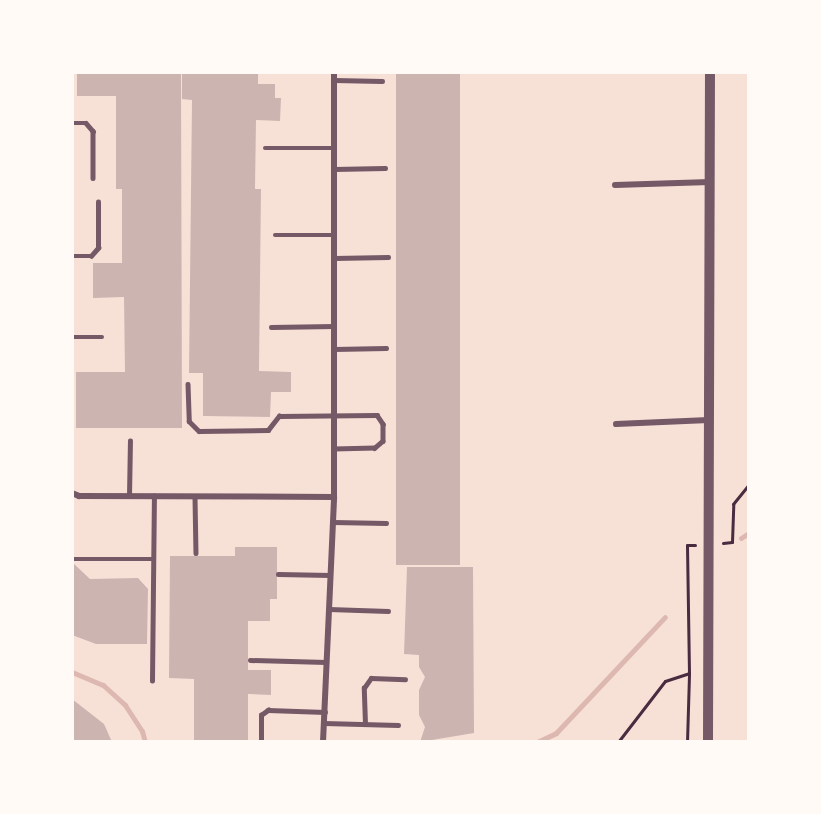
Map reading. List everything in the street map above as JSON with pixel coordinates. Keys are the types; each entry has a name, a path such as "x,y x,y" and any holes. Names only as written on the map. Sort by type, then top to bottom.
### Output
{"street":[{"path":"323,742 334,496 334,72"},
{"path":"708,742 710,72"},
{"path":"615,185 710,182"},
{"path":"616,423 709,420"},
{"path":"72,493 79,496 334,496"}],"lane":[{"path":"334,80 382,81"},
{"path":"72,123 86,123 93,131 93,178"},
{"path":"265,148 334,148"},
{"path":"334,169 385,168"},
{"path":"72,256 91,256 98,248 98,202"},
{"path":"275,235 334,235"},
{"path":"334,258 388,257"},
{"path":"271,327 334,326"},
{"path":"72,338 102,337"},
{"path":"334,349 386,348"},
{"path":"188,384 189,421 199,430 268,430 279,417 377,416 383,424 383,441 375,448 334,449"},
{"path":"129,496 130,441"},
{"path":"152,681 154,496"},
{"path":"195,497 196,553"},
{"path":"333,522 386,523"},
{"path":"72,559 153,559"},
{"path":"278,574 330,575"},
{"path":"329,609 388,612"},
{"path":"250,660 326,662"},
{"path":"364,724 364,688 371,678 405,679"},
{"path":"261,742 261,716 268,710 324,712"},
{"path":"324,723 398,725"}],"path":[{"path":"687,742 687,545 732,542 733,504 749,484"},
{"path":"618,742 665,681 688,673"}],"building":[{"path":"77,72 181,72 182,428 76,428 76,372 125,372 124,297 93,298 93,263 122,263 122,189 116,189 116,96 77,96"},
{"path":"182,72 258,72 258,84 275,84 275,98 281,98 280,121 256,120 255,189 261,189 259,371 291,372 291,392 271,392 270,417 203,416 203,373 189,373 192,100 182,99"},
{"path":"396,72 460,72 460,565 396,565"},
{"path":"235,547 277,547 277,599 270,599 270,621 248,621 248,670 271,670 271,695 248,694 248,742 194,742 194,679 169,678 170,556 235,556"},
{"path":"72,562 90,579 138,578 148,589 147,644 96,644 72,635"},
{"path":"407,567 473,567 474,733 420,742 425,727 419,715 419,690 425,677 419,667 419,655 404,654"},
{"path":"72,699 104,724 112,742 72,742"}],"waterway":[{"path":"741,538 749,533"},
{"path":"537,742 556,733 665,617"},
{"path":"72,672 103,685 125,705 142,731 145,742"}]}
